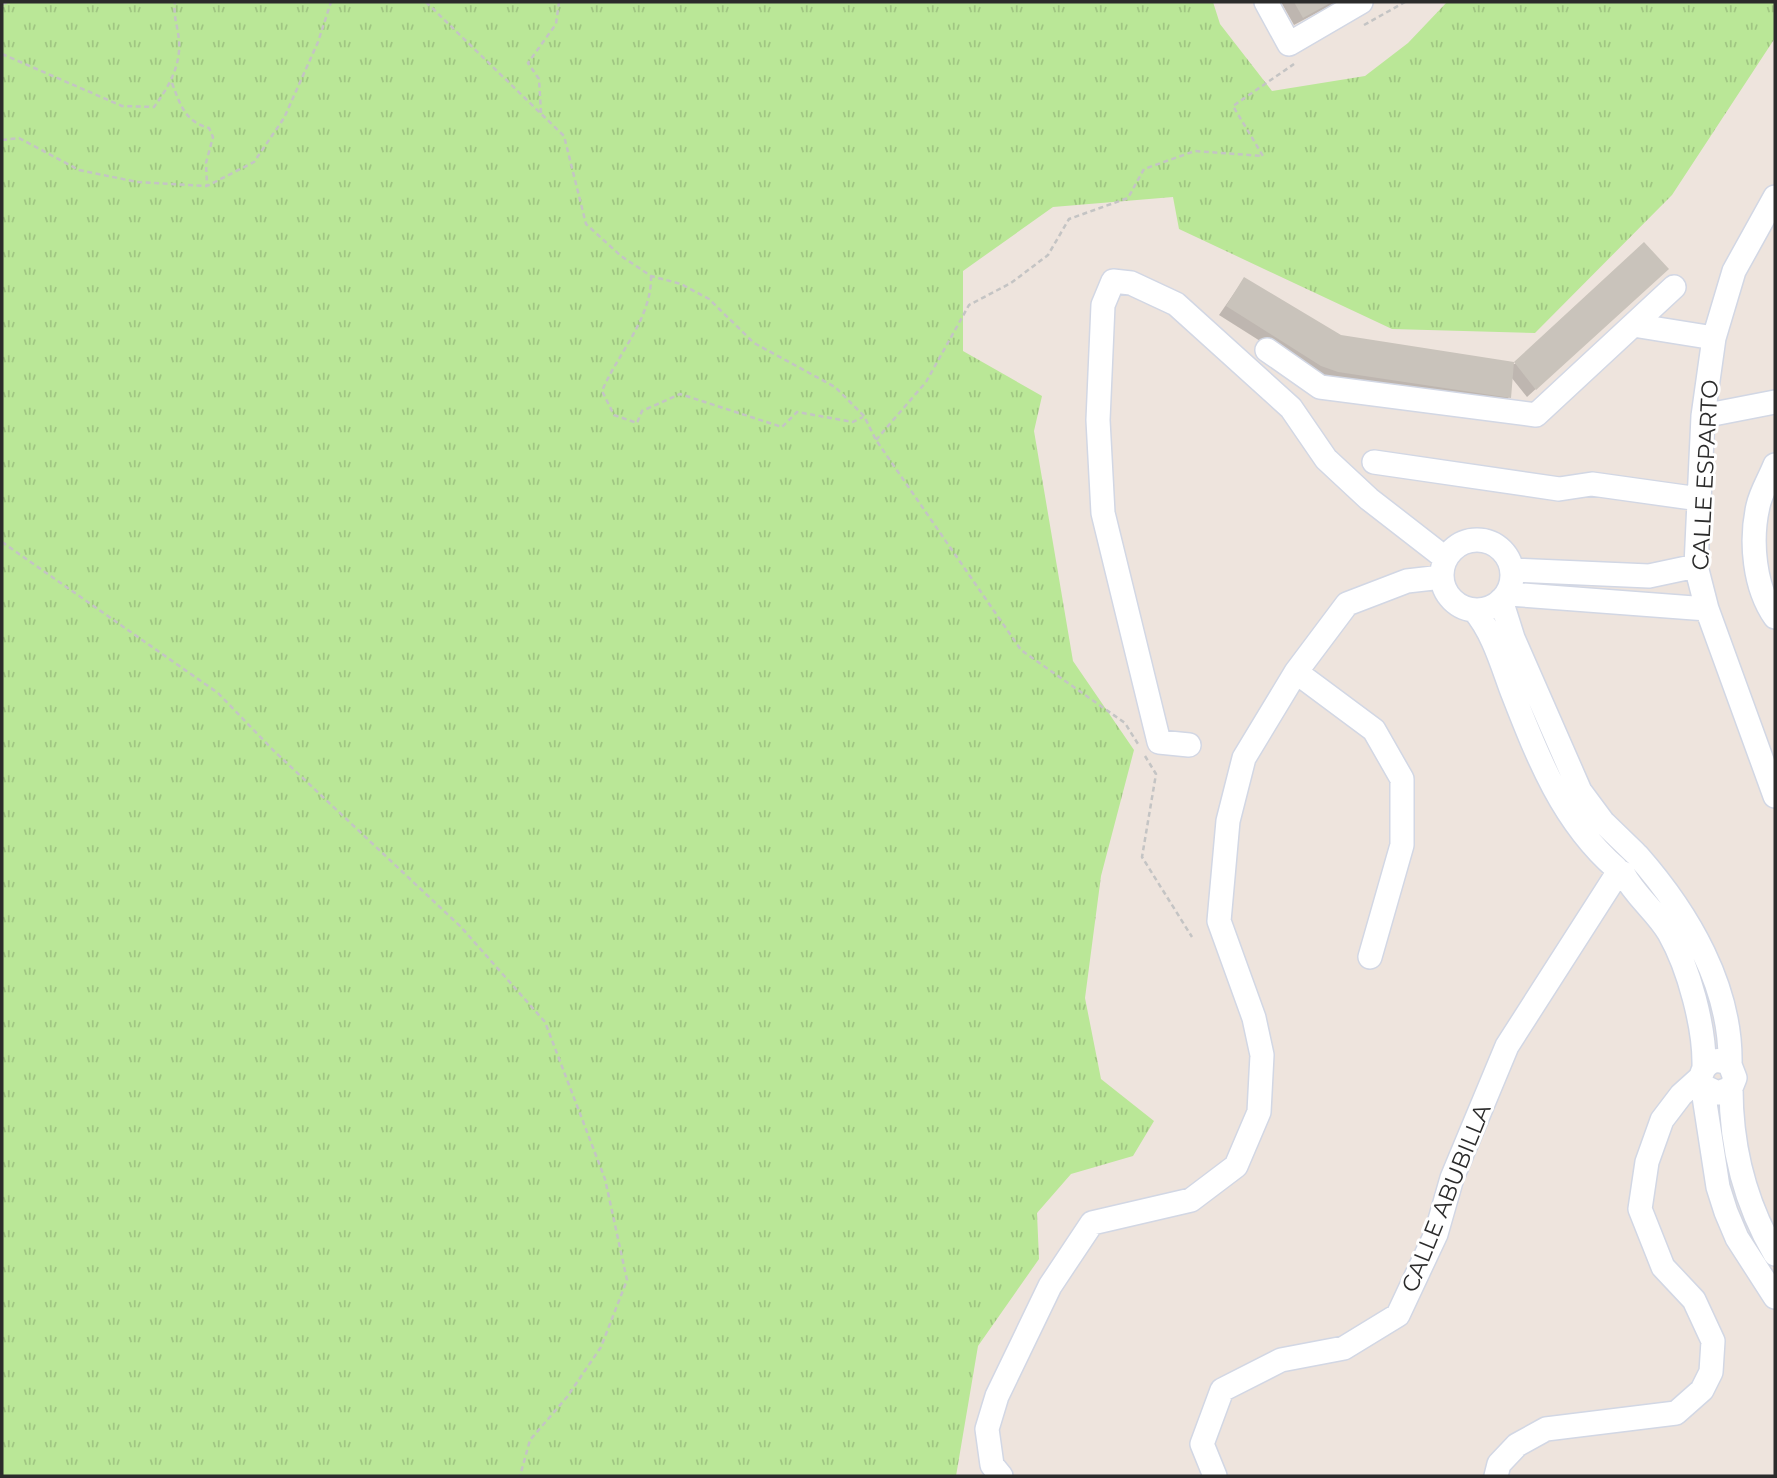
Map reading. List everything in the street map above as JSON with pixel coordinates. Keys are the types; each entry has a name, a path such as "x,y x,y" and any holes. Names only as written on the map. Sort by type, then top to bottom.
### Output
{"street":[{"path":"1266,2 1289,44 1361,2"},
{"name":"CALLE ESPARTO","path":"1775,197 1765,232 1734,271 1714,338 1703,416 1696,566 1707,609 1767,756 1775,796"},
{"path":"1189,745 1159,742 1103,513 1098,420 1103,305 1113,281 1131,282 1176,304 1291,408 1326,459 1443,568 1452,601 1474,611 1491,636 1539,762 1581,834 1626,864 1688,921 1706,958 1729,1031 1730,1065 1735,1073 1731,1088 1735,1145 1742,1175 1750,1203 1775,1254"},
{"path":"1267,350 1320,387 1536,415 1674,287"},
{"path":"1633,325 1714,338"},
{"path":"1703,416 1775,402"},
{"path":"1374,462 1559,489 1592,484 1699,499"},
{"path":"1775,465 1758,505 1754,556 1767,605 1775,617"},
{"path":"1001,1476 992,1465 987,1429 997,1396 1050,1286 1092,1223 1191,1200 1236,1166 1259,1112 1262,1055 1254,1017 1219,921 1228,821 1244,758 1296,672 1347,604 1443,568 1463,542 1488,542 1499,548 1513,570 1505,597 1513,638 1580,791 1603,822 1669,933 1699,1014 1705,1038 1703,1077 1718,1187 1737,1238 1775,1297"},
{"path":"1513,570 1649,576 1696,566"},
{"path":"1474,611 1486,609 1505,597 1707,609"},
{"path":"1296,672 1374,730 1402,779 1402,845 1370,957"},
{"name":"CALLE ABUBILLA","path":"1215,1476 1202,1444 1222,1390 1281,1360 1345,1348 1398,1315 1436,1234 1452,1178 1507,1046 1626,864"},
{"path":"1496,1476 1499,1464 1517,1445 1546,1429 1676,1413 1702,1391 1711,1371 1713,1341 1694,1300 1663,1266 1640,1209 1647,1162 1662,1120 1681,1095 1703,1077 1716,1060 1730,1065"},
{"path":"1703,1077 1718,1093 1731,1088"}],"path":[{"path":"2,4 10,2"},
{"path":"2,54 122,106 153,107 172,83 179,42 173,13 175,2"},
{"path":"2,140 19,138 79,170 137,182 207,186 254,162 284,118 318,43 331,2"},
{"path":"426,2 564,136 586,224 621,256 651,276 681,285 709,299 754,344 835,387 864,416 876,440 1021,650 1125,723 1156,774 1142,857 1192,937"},
{"path":"541,113 539,79 528,63 555,24 559,2"},
{"path":"876,440 926,382 968,305 1011,283 1048,255 1069,219 1128,198 1144,169 1195,151 1263,156 1233,106 1287,68"},
{"path":"172,83 183,110 194,124 209,128 213,137 206,163 207,186"},
{"path":"651,276 648,307 613,363 602,391 614,415 637,423 642,411 680,394 782,427 797,412 853,422 864,416"},
{"path":"2,542 218,693 272,750 461,928 545,1022 606,1179 627,1280 601,1347 567,1397 530,1440 520,1476"}],"green space":[{"path":"2,2 1213,2 1220,24 1272,91 1365,76 1408,43 1447,2 1775,2 1775,38 1672,195 1535,333 1392,329 1179,229 1173,197 1053,207 963,271 963,351 1042,396 1034,431 1073,661 1134,750 1101,876 1085,998 1101,1079 1154,1121 1133,1156 1071,1174 1037,1213 1039,1259 978,1346 956,1476 2,1476"}],"building":[{"path":"1294,2 1332,2 1303,18"},
{"path":"1644,242 1669,269 1536,390 1514,362"},
{"path":"1244,277 1341,335 1514,362 1511,398 1338,372 1321,366 1226,306"}]}
